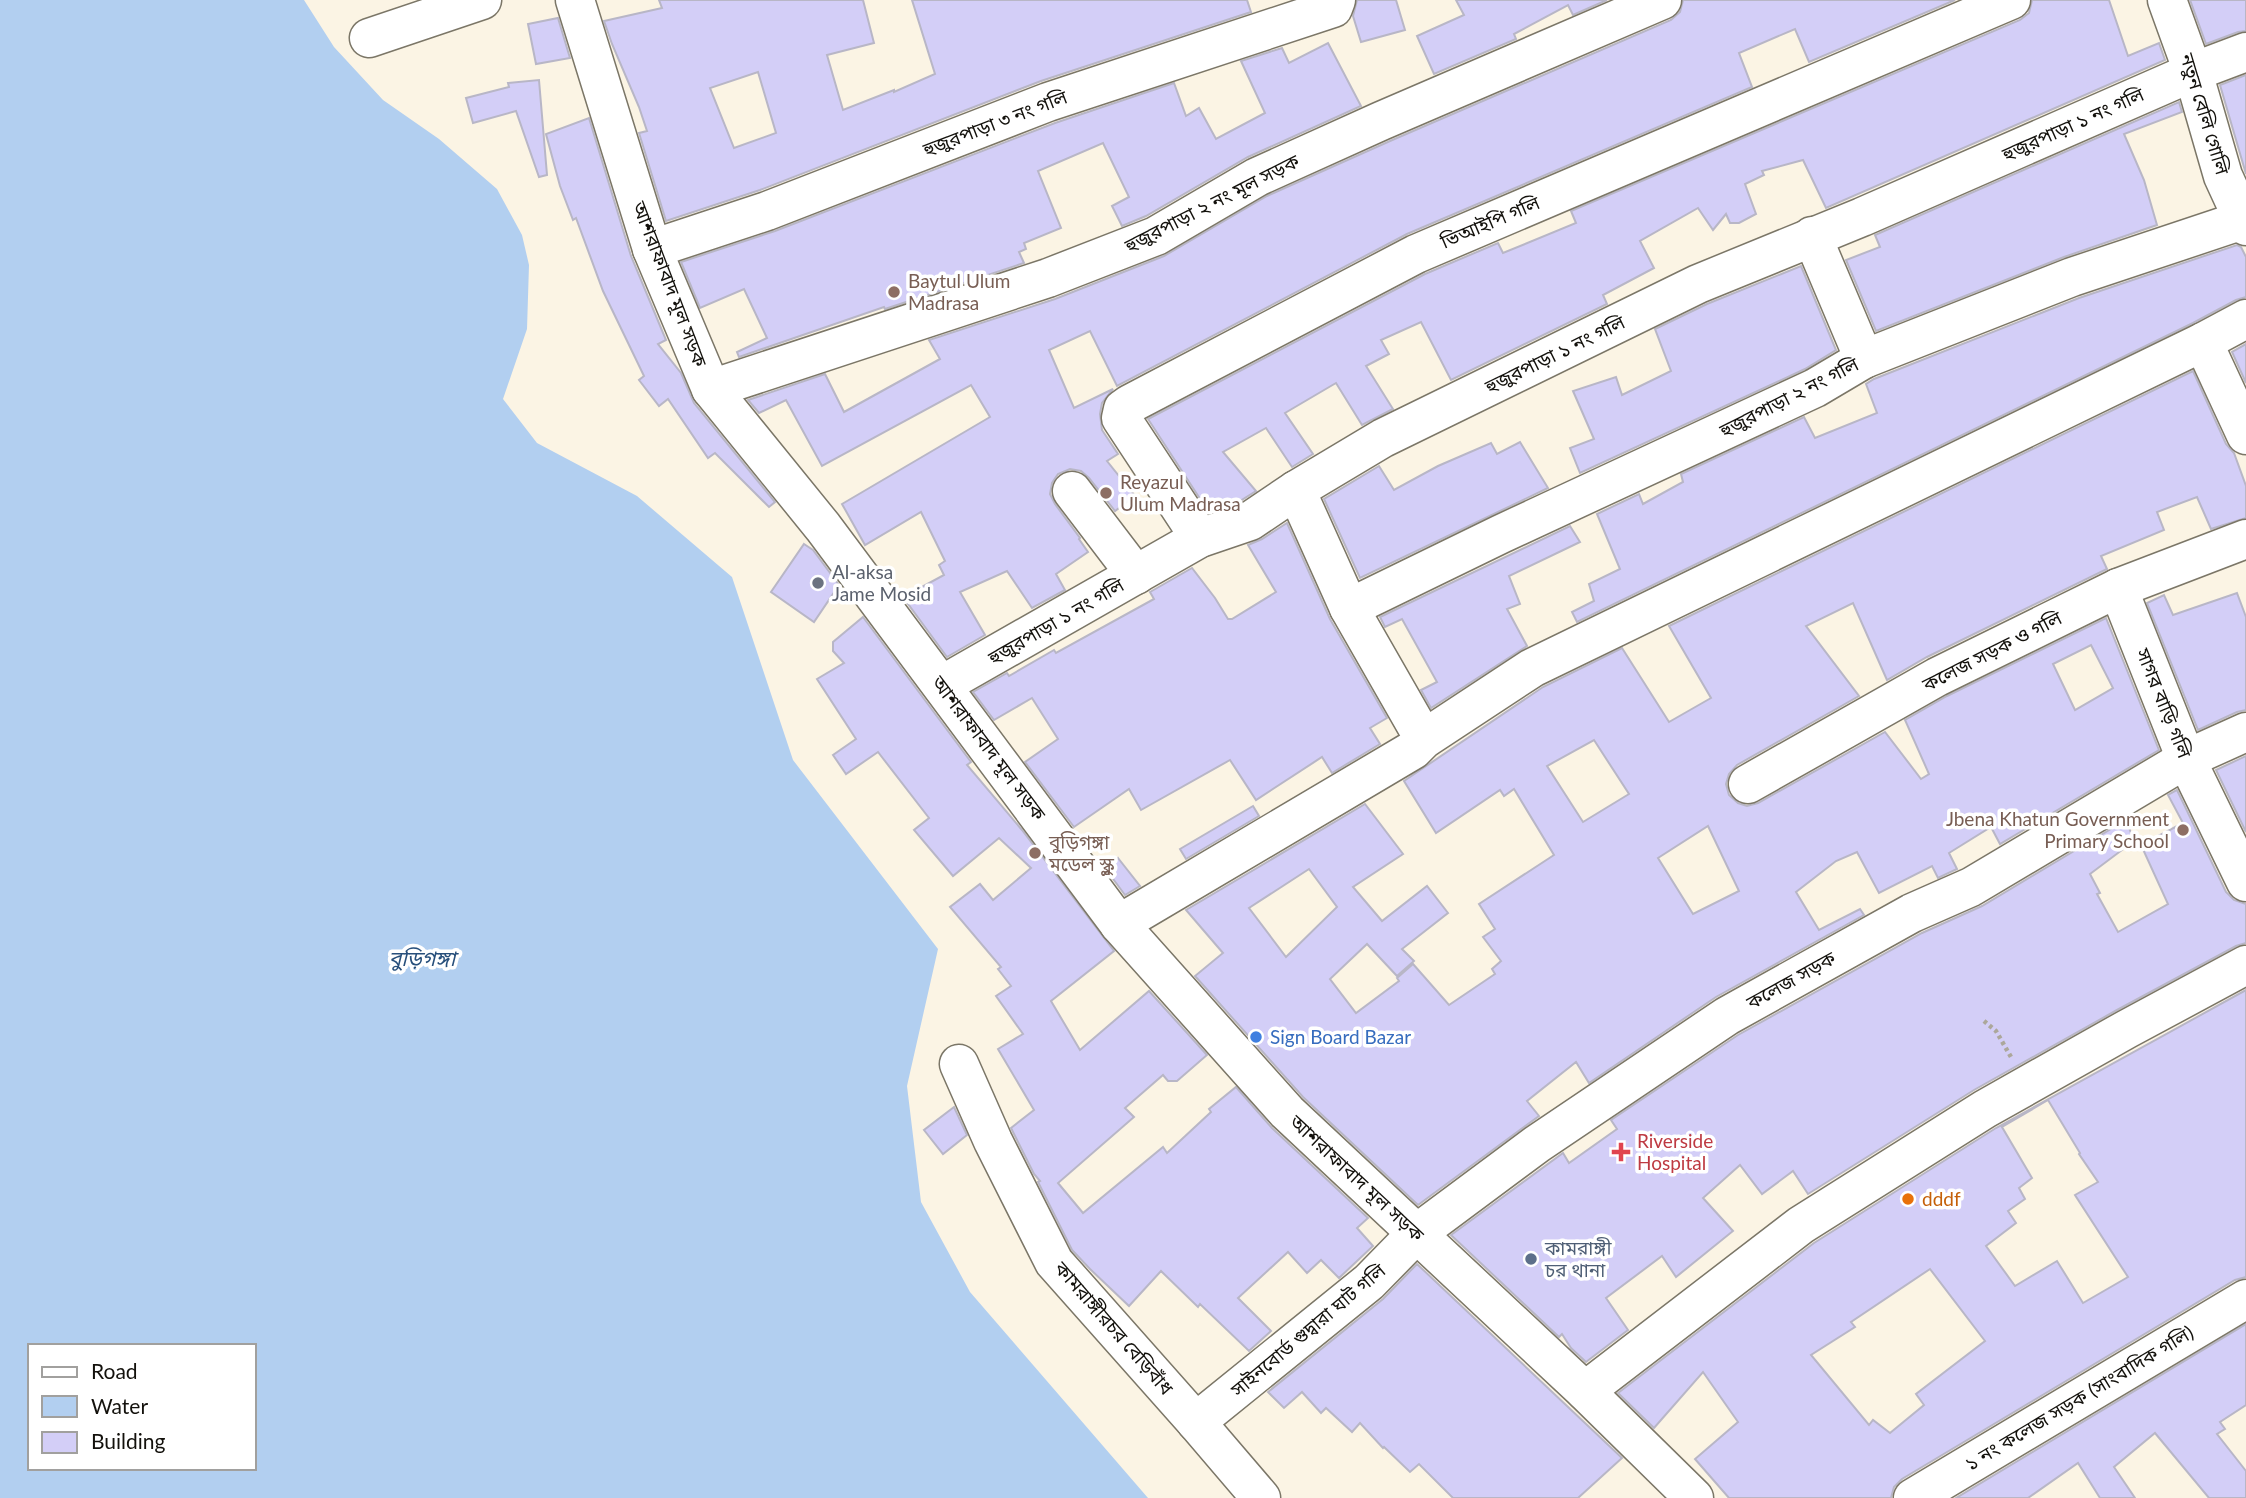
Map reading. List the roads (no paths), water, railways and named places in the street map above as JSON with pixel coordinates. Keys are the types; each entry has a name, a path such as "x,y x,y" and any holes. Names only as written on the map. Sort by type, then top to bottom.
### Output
{"street":[{"path":"369,38 482,0"},
{"name":"আশরাফাবাদ মূল সড়ক","path":"575,0 652,249 711,389 823,527 1119,924 1287,1112 1637,1440 1694,1498"},
{"name":"হুজুরপাড়া ৩ নং গলি","path":"652,249 767,211 1048,102 1333,8 1336,0"},
{"name":"ভিআইপি গলি","path":"1200,538 1121,418 1123,409 1130,404 1416,254 2011,0"},
{"name":"নতুন বেলি গোলি","path":"2167,0 2193,72 2235,171 2244,223"},
{"name":"হুজুরপাড়া ২ নং মূল সড়ক","path":"711,389 1048,278 1156,236 1257,177 1650,2"},
{"name":"হুজুরপাড়া ১ নং গলি","path":"942,685 1200,538 1250,521 1383,438 1698,284 1862,217 2193,72 2246,52"},
{"name":"হুজুরপাড়া ২ নং গলি","path":"1349,608 1815,388 1864,359 2072,277 2244,223"},
{"path":"1812,236 1864,359"},
{"path":"1119,924 1413,750 1424,739 1532,668 2246,319"},
{"path":"2203,342 2246,435"},
{"path":"1296,490 1349,608 1424,739"},
{"path":"1073,491 1136,575"},
{"name":"কলেজ সড়ক ও গলি","path":"1748,784 1937,677 2118,588 2246,539"},
{"name":"সাগর বাড়ি গলি","path":"2118,588 2186,760 2246,882"},
{"name":"কলেজ সড়ক","path":"1416,1234 1537,1144 1727,1016 1912,913 1971,887 2186,760 2246,732"},
{"path":"1585,1391 1801,1225 2028,1085 2246,965"},
{"name":"কামরাঙ্গীরচর বেড়িবাঁধ","path":"959,1064 993,1141 1055,1262 1261,1498"},
{"name":"সাইনবোর্ড গুদ্বারা ঘাট গলি","path":"1196,1422 1369,1282 1416,1234"},
{"name":"১ নং কলেজ সড়ক (সাংবাদিক গলি)","path":"1913,1498 2246,1300"}],"water":[{"name":"বুড়িগঙ্গা","path":"0,0 304,0 334,47 383,100 439,139 497,189 522,235 529,265 527,329 503,399 537,443 637,496 732,577 793,760 938,949 907,1086 921,1202 970,1292 1148,1498 0,1498"}],"place":[{"name":"Baytul Ulum Madrasa","path":"894,292"},
{"name":"Reyazul Ulum Madrasa","path":"1106,493"},
{"name":"Al-aksa Jame Mosid","path":"818,583"},
{"name":"Jbena Khatun Government Primary School","path":"2183,830"},
{"name":"বুড়িগঙ্গা মডেল স্কুল","path":"1035,853"},
{"name":"Sign Board Bazar","path":"1256,1037"},
{"name":"Riverside Hospital","path":"1621,1152"},
{"name":"dddf","path":"1908,1199"},
{"name":"কামরাঙ্গী চর থানা","path":"1531,1259"}]}
